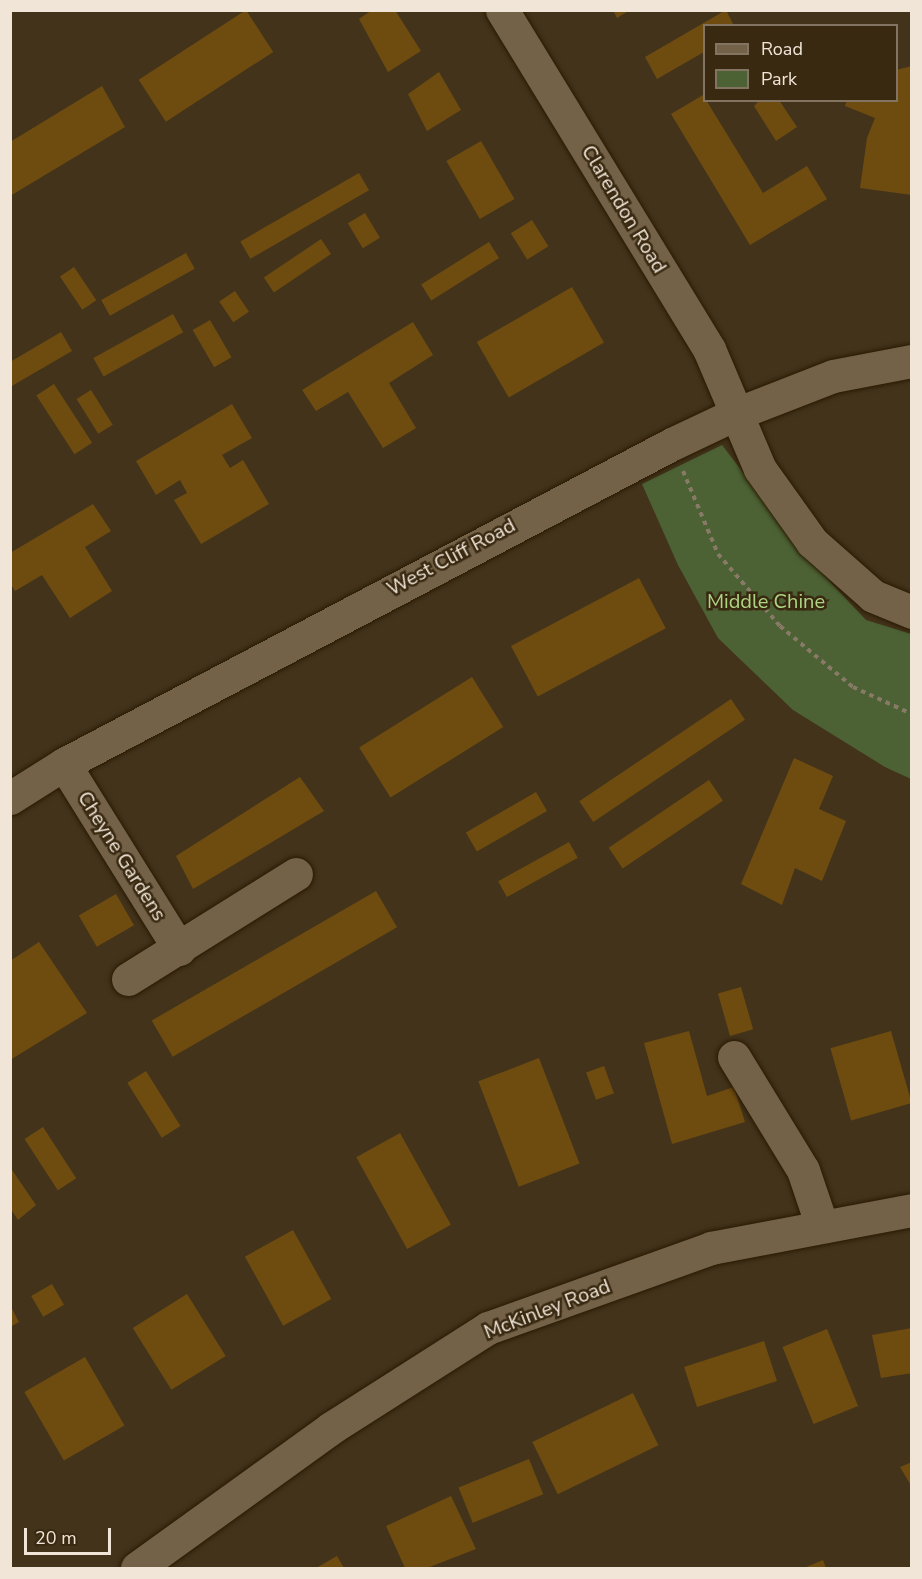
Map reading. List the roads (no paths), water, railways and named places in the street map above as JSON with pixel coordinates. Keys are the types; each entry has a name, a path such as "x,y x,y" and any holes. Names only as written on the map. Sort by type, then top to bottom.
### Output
{"street":[{"name":"Clarendon Road","path":"502,10 709,349 733,415 760,469 812,542 873,596 912,612"},
{"name":"West Cliff Road","path":"10,798 64,764 636,463 733,415 833,376 912,361"},
{"name":"Cheyne Gardens","path":"64,764 179,949"},
{"path":"128,979 296,874"},
{"path":"734,1057 803,1170 822,1226"},
{"name":"McKinley Road","path":"137,1569 331,1428 488,1328 711,1248 912,1210"}],"park label":[{"name":"Middle Chine","path":"766,601"}]}
